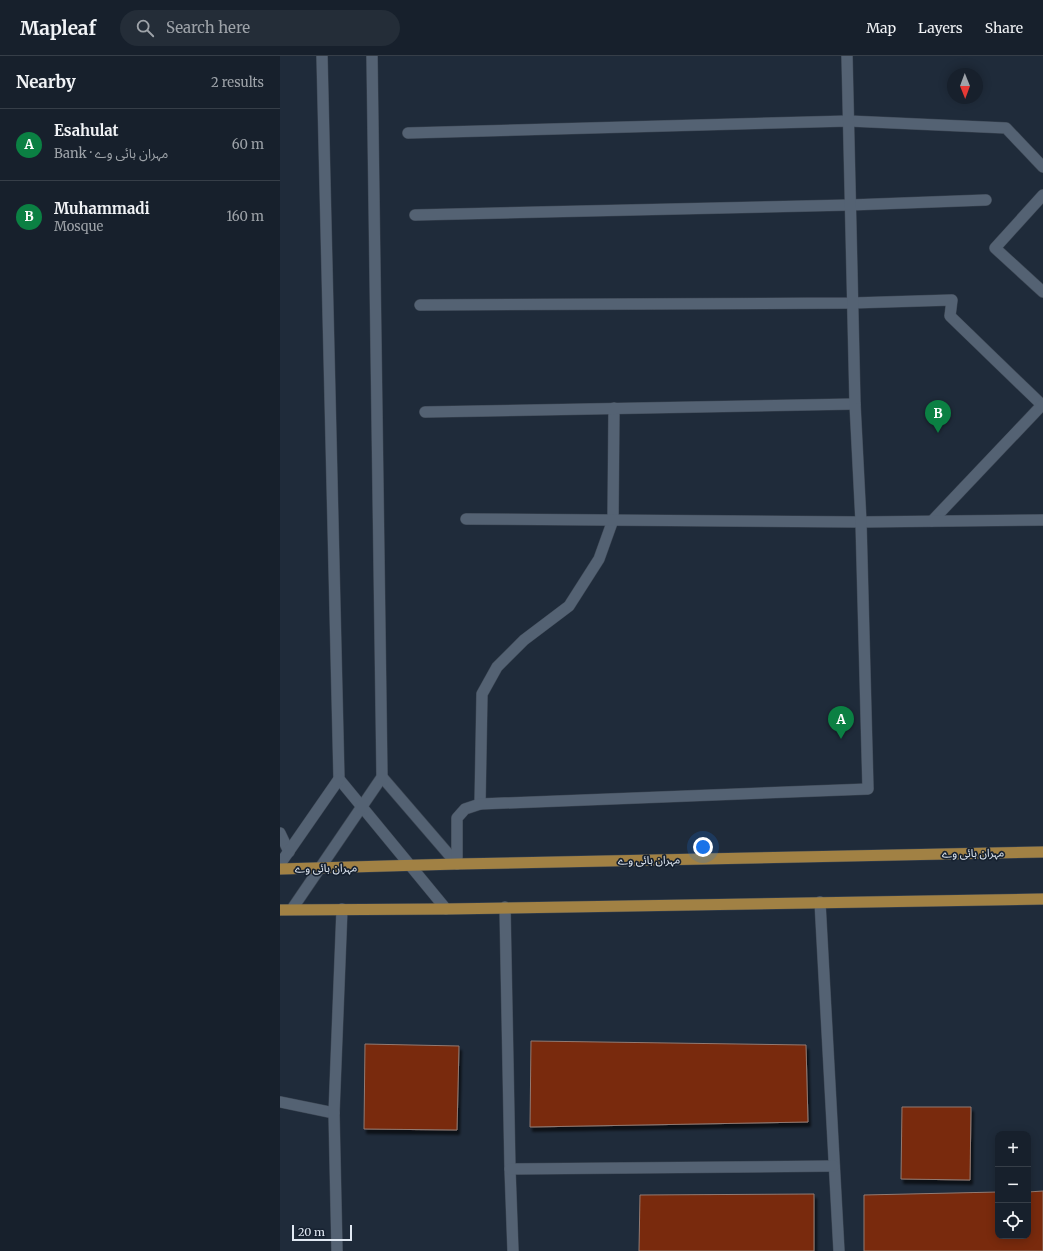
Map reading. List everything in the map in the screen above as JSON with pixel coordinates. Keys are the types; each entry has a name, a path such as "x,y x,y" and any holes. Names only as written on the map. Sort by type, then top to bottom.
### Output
{"main road":[{"name":"مہران ہائی وے","path":"280,869 1043,852"},
{"path":"280,910 342,908 446,909 1043,899"}],"street":[{"path":"280,864 339,780 322,56"},
{"path":"292,909 382,777 372,56"},
{"path":"457,864 457,818 466,809 480,804 868,789 861,522 852,303 847,56"},
{"path":"408,132 849,122 1006,128 1043,167"},
{"path":"1043,195 995,248 1043,292"},
{"path":"414,215 850,205 986,200"},
{"path":"420,305 852,303 952,300 950,316 1043,404 932,521"},
{"path":"425,412 855,404"},
{"path":"480,804 482,694 497,667 524,640 569,606 599,559 613,520 614,408"},
{"path":"466,519 861,522 1043,520"},
{"path":"382,777 457,864"},
{"path":"339,780 446,909"},
{"path":"280,833 289,852"},
{"path":"820,902 839,1251"},
{"path":"505,907 513,1251"},
{"path":"337,1251 334,1112 342,908"},
{"path":"280,1102 334,1112"},
{"path":"510,1169 834,1166"}],"building":[{"path":"531,1041 806,1045 808,1122 530,1127"},
{"path":"365,1044 459,1046 457,1130 364,1129"},
{"path":"902,1107 971,1107 970,1180 901,1179"},
{"path":"1043,1191 1043,1251 864,1251 864,1195 995,1192 995,1239 1031,1239 1031,1192"},
{"path":"814,1194 814,1251 639,1251 640,1195"}],"place":[{"name":"Muhammadi","path":"938,433"},
{"name":"Esahulat","path":"841,739"}]}
